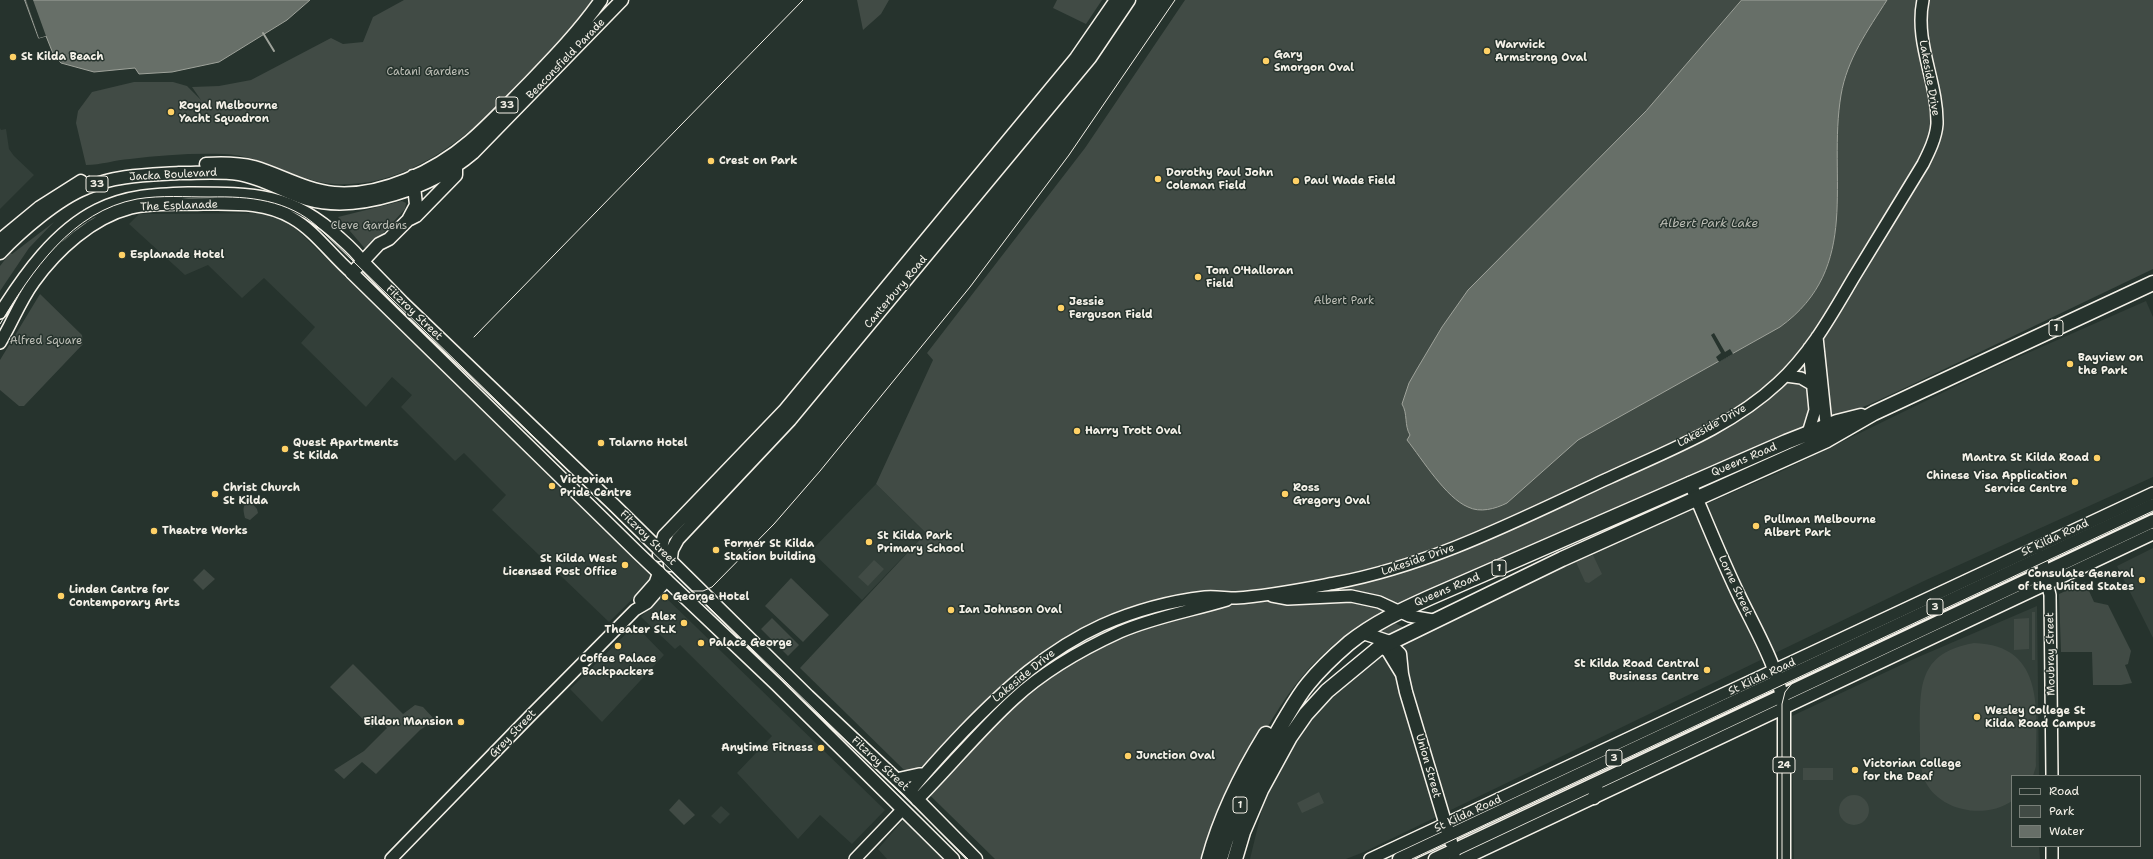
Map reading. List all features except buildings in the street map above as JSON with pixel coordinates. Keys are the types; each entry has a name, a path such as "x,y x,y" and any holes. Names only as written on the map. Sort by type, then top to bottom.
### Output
{"highway":[{"name":"Queens Road","path":"1235,859 1243,832 1261,790 1275,761 1298,726 1314,704 1335,683 1386,645 1433,620 1696,498 1827,433 1874,413 2153,283"},
{"name":"Queens Road","path":"1220,859 1232,823 1252,778 1308,684 1342,650 1363,633 1398,612 1690,483 1808,433 1827,433"},
{"path":"1657,498 1664,512"},
{"path":"1209,859 1225,812 1253,755 1270,727 1298,690 1308,684"}],"main road":[{"name":"Beaconsfield Parade","path":"269,173 307,188 335,193 375,189 417,180 459,150 490,123 574,36 601,0"},
{"name":"Beaconsfield Parade","path":"272,186 308,199 337,203 373,199 417,180 456,166 473,153 622,0"},
{"name":"Canterbury Road","path":"663,576 660,550 666,534 784,411 1076,58 1116,0"},
{"name":"Canterbury Road","path":"663,576 670,560 673,548 678,539 790,420 1090,58 1129,0"},
{"name":"Jacka Boulevard","path":"0,240 20,222 64,190 87,179 109,172 134,168 230,164 252,167 269,173"},
{"name":"Beaconsfield Parade","path":"408,220 416,216 456,175 456,166"},
{"name":"Jacka Boulevard","path":"0,253 27,228 68,198 86,188 112,180 150,175 215,172 245,175 272,186"},
{"name":"Beaconsfield Parade","path":"355,276 366,265 379,244 389,239 408,220 416,205 417,180"},
{"path":"417,180 428,197 425,207"},
{"name":"Fitzroy Street","path":"366,265 660,550 808,696 914,796 976,859"},
{"name":"Fitzroy Street","path":"355,276 776,684 953,859"},
{"name":"Lorne Street","path":"1690,483 1779,684"},
{"name":"St Kilda Road","path":"1399,859 1447,830 1779,684 2153,505"},
{"name":"St Kilda Road","path":"1435,859 1454,855 1597,784 1779,684 2046,578 2153,522"},
{"path":"1363,633 1386,645"},
{"name":"Union Street","path":"1386,645 1400,654 1402,674 1454,855"},
{"name":"24","path":"1779,684 1784,709 1784,859"},
{"path":"1594,798 1597,784"},
{"name":"Lakeside Drive","path":"902,810 914,796"}],"street":[{"name":"Lakeside Drive","path":"914,796 1015,698 1061,664 1110,637 1156,619 1236,598 1340,582 1379,573 1451,550 1519,521 1720,424 1760,399 1786,376 1817,337 1923,164 1934,138 1937,123 1921,28 1923,0"},
{"name":"The Esplanade","path":"0,313 57,248 85,230 114,208 137,196 162,194 247,193 274,199"},
{"name":"Fitzroy Street","path":"274,199 318,218 366,265"},
{"name":"The Esplanade","path":"114,208 190,205 255,205 277,211"},
{"name":"Fitzroy Street","path":"277,211 300,224 355,276"},
{"name":"The Esplanade","path":"0,343 29,279"},
{"path":"1817,337 1827,433"},
{"path":"1808,433 1814,410 1809,348"},
{"path":"1786,376 1801,378 1813,385"},
{"name":"St Kilda Road","path":"1779,684 2153,493"},
{"name":"St Kilda Road","path":"1464,859 1784,709 2046,578 2153,534"},
{"name":"Moubray Street","path":"2042,557 2050,595 2052,775"},
{"name":"Grey Street","path":"391,859 528,717 635,610 639,601 656,581 663,576"},
{"path":"1264,594 1288,599 1351,596 1379,602 1409,616 1433,620"},
{"name":"Lakeside Drive","path":"914,796 924,774 994,700 1022,676 1063,646 1105,624 1143,610 1181,600 1208,597 1236,598"},
{"path":"1105,624 1110,637"},
{"path":"896,779 924,774"},
{"path":"855,859 902,810"},
{"name":"St Kilda Road","path":"1370,859 1447,830"},
{"path":"2052,847 2052,859"}],"shaded area":[{"path":"0,128 1,130 6,129 9,149 14,156 34,175 0,209"},
{"path":"275,213 286,219 652,576 652,580 609,622 492,510 506,495 464,453 455,461 401,407 412,395 392,377 366,407 301,343 315,327 264,278 242,298 208,265 185,275 129,224 139,214"},
{"path":"2146,301 2153,317 2153,477 1926,580 1364,852 1346,859 1250,859 1265,797 1308,721 1375,656 1524,583 1778,473 1989,370"},
{"name":"St Kilda Park Primary School","path":"876,484 926,533 862,600 811,551"},
{"path":"2153,548 2153,638 2117,566"},
{"path":"662,594 885,810 852,844 820,815 798,839 737,773 772,736 680,645 675,649 641,617"},
{"path":"2037,606 2039,775 2011,775 2011,847 2039,847 2040,859 1794,859 1792,716 1916,658"},
{"path":"635,625 664,655 602,722 570,689"},
{"path":"721,806 730,814 720,824 711,816"},
{"path":"903,820 942,859 887,859 878,849"}],"green space":[{"name":"Catani Gardens","path":"404,0 592,0 571,29 555,47 489,114 443,151 418,165 391,176 363,183 334,184 306,178 266,163 238,155 224,154 165,155 86,165 76,123 78,111 92,92 134,82 173,82 187,86 201,100 192,87 219,86 251,80 331,38 343,44 363,42 373,17"},
{"path":"857,0 889,0 881,14 863,30"},
{"path":"1057,0 1102,0 1086,24 1053,8"},
{"name":"Albert Park","path":"1185,0 2153,0 2153,269 1868,405 1775,438 1414,597 1360,625 1331,647 1309,669 1290,692 1273,718 1258,746 1206,859 995,859 800,668 926,533 876,484 933,360 927,353 1085,148"},
{"name":"Cleve Gardens","path":"402,201 406,203 405,209 367,251 338,217"},
{"path":"54,222 29,248 0,291 0,266 10,253 12,254"},
{"name":"Alfred Square","path":"40,294 82,335 83,344 24,406 19,406 0,390 0,360"},
{"path":"249,500 257,509 258,513 250,520 245,518 244,510 245,504"},
{"path":"1593,555 1602,574 1589,583 1585,582 1576,562"},
{"path":"874,560 884,569 868,586 858,577"},
{"path":"204,569 215,579 203,590 193,580"},
{"path":"791,578 829,615 803,642 765,606"},
{"path":"2085,582 2094,602 2108,605 2131,651 2128,664 2125,665 2132,683 2121,685 2093,685 2092,652 2061,652 2059,594"},
{"path":"2032,612 2035,612 2035,660 2032,660"},
{"path":"772,618 799,645 788,656 761,629"},
{"path":"2029,618 2029,649 2014,650 2014,619"},
{"path":"1393,622 1405,628 1390,635 1378,633"},
{"name":"Wesley College St Kilda Road Campus","path":"1974,643 1998,647 2014,656 2026,669 2032,686 2036,705 2037,725 2036,766 2033,775 2011,775 2011,802 2001,807 1990,810 1965,810 1943,801 1933,793 1926,783 1921,766 1920,702 1922,688 1926,675 1932,664 1942,655 1955,648"},
{"path":"353,664 403,714 415,705 423,707 435,720 420,730 376,774 362,762 344,779 334,770 364,751 387,728 379,720 372,728 330,687"},
{"path":"1803,768 1833,768 1833,780 1803,780"},
{"path":"1319,792 1324,803 1302,813 1297,803"},
{"path":"1854,795 1860,796 1868,804 1868,816 1860,824 1854,825 1848,824 1840,816 1839,810 1840,804 1848,796"},
{"path":"679,799 695,815 684,825 669,810"}],"water":[{"path":"25,0 310,0 287,20 219,62 172,72 139,74 135,68 94,72 61,63 54,56 46,36 39,38"},
{"name":"Albert Park Lake","path":"1742,0 1887,0 1859,45 1844,82 1841,95 1838,127 1836,220 1832,249 1823,277 1806,303 1780,327 1578,440 1507,503 1488,510 1477,510 1468,507 1451,495 1443,487 1407,440 1410,435 1402,404 1409,383 1442,327 1468,290 1646,111"}],"pier":[{"path":"26,0 33,0 46,36 39,38"},
{"path":"1714,333 1725,352 1730,349 1733,354 1719,362 1716,357 1721,353 1711,335"}],"waterway":[{"path":"263,33 274,51"}],"tram line":[{"path":"474,337 803,0"},
{"path":"692,591 703,591 712,587 774,524 820,471 970,287 1069,155 1175,0"},
{"path":"0,324 40,264 56,246 93,216 114,206 137,199 155,197 240,197 281,205 294,211 318,227 968,859"},
{"path":"1412,859 2153,511"},
{"path":"1782,859 1782,704 1785,692 1793,682"}],"place":[{"name":"Warwick Armstrong Oval","path":"1487,51"},
{"name":"St Kilda Beach","path":"13,57"},
{"name":"Gary Smorgon Oval","path":"1266,61"},
{"name":"Royal Melbourne Yacht Squadron","path":"171,112"},
{"name":"Crest on Park","path":"711,161"},
{"name":"Dorothy Paul John Coleman Field","path":"1158,179"},
{"name":"Paul Wade Field","path":"1296,181"},
{"name":"Esplanade Hotel","path":"122,255"},
{"name":"Tom O'Halloran Field","path":"1198,277"},
{"name":"Jessie Ferguson Field","path":"1061,308"},
{"name":"Bayview on the Park","path":"2070,364"},
{"name":"Harry Trott Oval","path":"1077,431"},
{"name":"Tolarno Hotel","path":"601,443"},
{"name":"Quest Apartments St Kilda","path":"285,449"},
{"name":"Mantra St Kilda Road","path":"2097,458"},
{"name":"Chinese Visa Application Service Centre","path":"2075,482"},
{"name":"Victorian Pride Centre","path":"552,486"},
{"name":"Christ Church St Kilda","path":"215,494"},
{"name":"Ross Gregory Oval","path":"1285,494"},
{"name":"Pullman Melbourne Albert Park","path":"1756,526"},
{"name":"Theatre Works","path":"154,531"},
{"name":"St Kilda Park Primary School","path":"869,542"},
{"name":"Former St Kilda Station building","path":"716,550"},
{"name":"St Kilda West Licensed Post Office","path":"625,565"},
{"name":"Consulate General of the United States","path":"2142,580"},
{"name":"Linden Centre for Contemporary Arts","path":"61,596"},
{"name":"George Hotel","path":"665,597"},
{"name":"Ian Johnson Oval","path":"951,610"},
{"name":"Alex Theater St.K","path":"684,623"},
{"name":"Palace George","path":"701,643"},
{"name":"Coffee Palace Backpackers","path":"618,646"},
{"name":"St Kilda Road Central Business Centre","path":"1707,670"},
{"name":"Wesley College St Kilda Road Campus","path":"1977,717"},
{"name":"Eildon Mansion","path":"461,722"},
{"name":"Anytime Fitness","path":"821,748"},
{"name":"Junction Oval","path":"1128,756"},
{"name":"Victorian College for the Deaf","path":"1855,770"}]}
